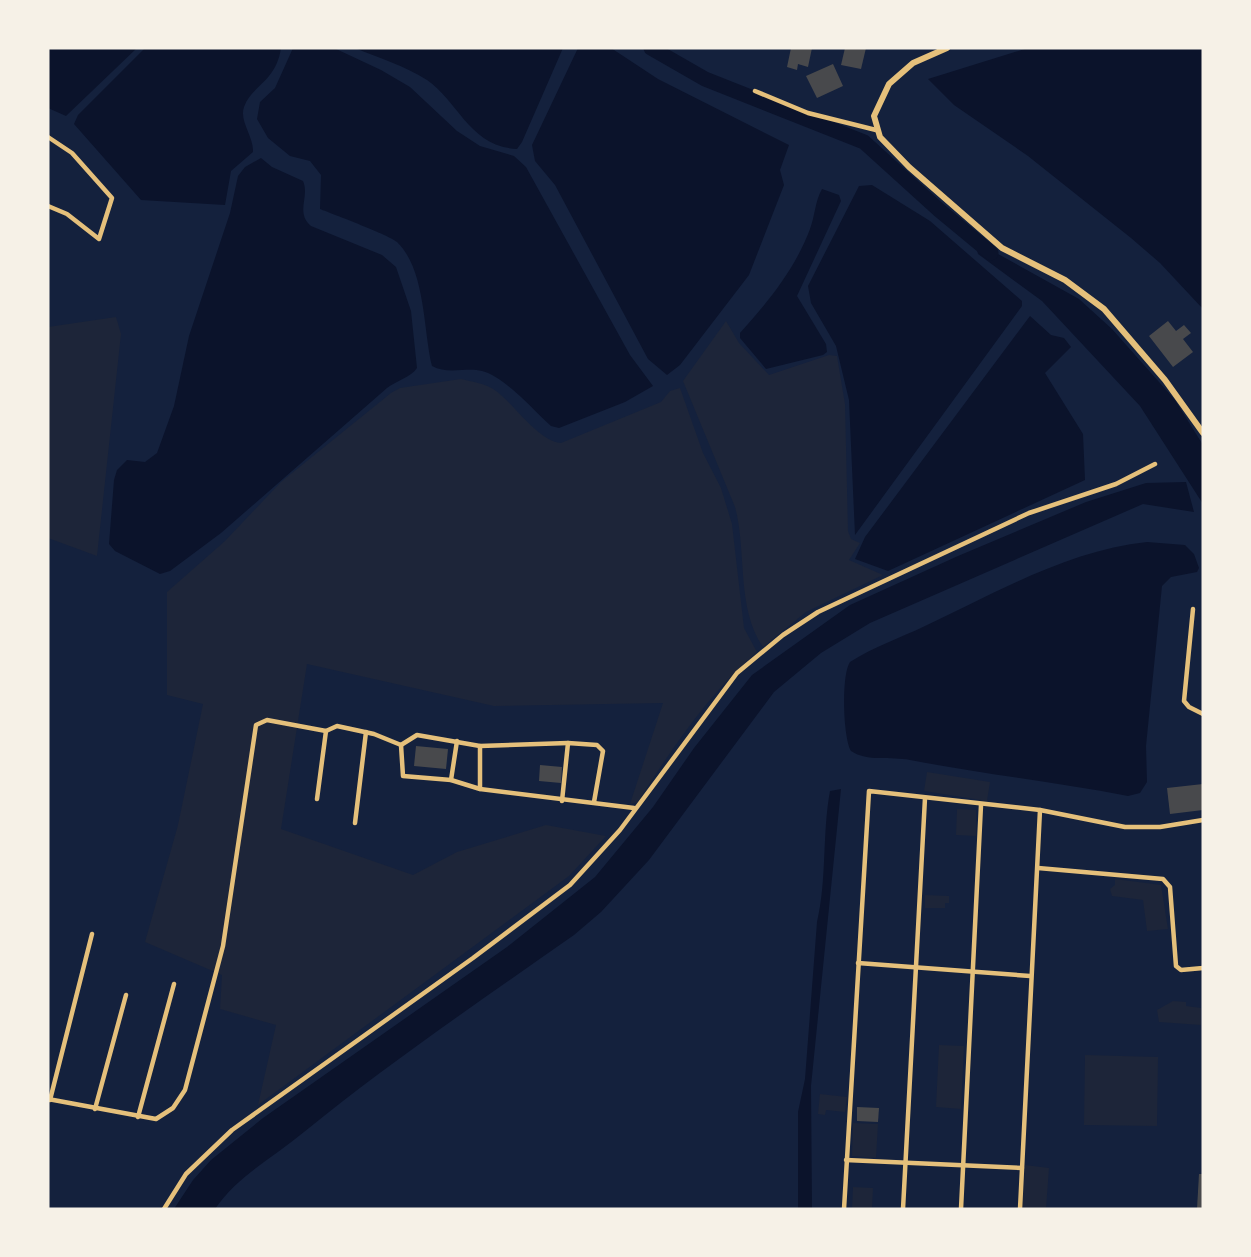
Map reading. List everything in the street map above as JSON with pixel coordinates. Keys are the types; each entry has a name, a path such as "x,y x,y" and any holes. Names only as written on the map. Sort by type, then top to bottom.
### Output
{"main road":[{"path":"947,48 919,60 894,78 877,107 876,130 909,167 1002,248 1065,280 1104,309 1166,380 1203,433"}],"street":[{"path":"754,91 808,113 876,130"},
{"path":"48,137 72,153 112,198 99,239 67,214 48,206"},
{"path":"164,1209 186,1174 231,1130 473,958 570,885 620,830 634,808 737,673 783,635 818,612 1029,513 1116,484 1155,464"},
{"path":"1193,609 1184,701 1189,707 1203,714"},
{"path":"92,934 49,1099 156,1119 173,1108 185,1090 223,946 256,725 267,720 326,731 337,726 366,732 400,745"},
{"path":"317,799 326,731"},
{"path":"355,824 366,732"},
{"path":"400,745 417,735 480,746 568,743 597,745 603,751 594,802"},
{"path":"452,780 457,741"},
{"path":"562,801 568,743"},
{"path":"400,745 403,776 452,780 480,789 562,801 594,802 634,808"},
{"path":"480,746 480,789"},
{"path":"844,1209 869,791 1040,810 1107,824 1142,828 1203,819"},
{"path":"903,1209 925,798"},
{"path":"961,1209 981,805"},
{"path":"1020,1209 1040,810"},
{"path":"1038,868 1163,879 1170,887 1176,966 1181,970 1203,968"},
{"path":"858,963 1030,976"},
{"path":"138,1117 174,984"},
{"path":"95,1109 126,995"},
{"path":"846,1160 1022,1168"}],"shaded area":[{"path":"48,48 137,48 66,116 48,108"},
{"path":"145,48 281,48 269,76 252,93 244,107 243,118 253,152 231,171 225,205 141,200 74,124 78,115"},
{"path":"293,48 334,48 381,70 410,87 457,131 480,146 514,156 526,167 630,355 653,386 625,402 559,428 551,426 509,387 491,374 476,370 444,370 432,366 422,301 413,268 406,254 393,239 320,209 321,175 310,161 290,156 268,138 257,119 260,102 275,88"},
{"path":"355,48 563,48 517,149 501,146 476,132 438,89 419,75"},
{"path":"578,48 611,48 658,79 789,145 780,170 784,185 749,275 680,365 667,375 648,359 555,185 535,161 532,145"},
{"path":"1028,48 1203,48 1203,309 1160,263 1131,238 1028,156 954,105 928,79"},
{"path":"261,158 272,167 303,181 305,193 303,210 306,221 311,226 382,255 396,267 411,311 417,368 387,388 221,533 170,571 160,574 115,551 109,544 114,480 117,470 127,460 145,462 157,453 174,406 189,336 230,213 238,176 245,167"},
{"path":"872,185 930,221 1022,301 1022,306 855,535 849,400 836,346 811,303 808,286 859,186"},
{"path":"822,189 839,195 841,201 797,296 826,344 827,352 823,355 766,369 740,338 740,333 770,297 797,258 810,229"},
{"path":"973,235 998,254 1079,299 1112,329 1175,400 1203,445 1203,504 1140,406 1042,301 978,254"},
{"path":"1030,316 1051,335 1064,338 1071,347 1045,373 1083,434 1085,480 888,571 855,559 865,537"},
{"path":"116,317 121,334 97,556 48,538 48,327"},
{"path":"726,321 739,343 769,375 829,355 837,356 845,404 848,531 851,539 860,543 849,560 883,575 806,612 763,647 755,632 745,597 739,524 735,507 683,381"},
{"path":"461,379 492,388 535,429 552,441 561,443 661,402 670,391 680,388 703,453 721,488 732,524 744,628 757,652 739,668 707,704 677,743 637,803 630,804 663,703 494,706 307,664 281,829 413,875 457,852 546,825 606,836 569,876 258,1105 276,1025 220,1009 222,975 145,942 178,825 203,704 167,695 167,592 225,541 281,482 391,393 400,388"},
{"path":"1186,482 1194,512 1143,504 870,623 821,653 774,692 649,860 601,912 574,935 403,1056 256,1168 234,1186 215,1209 174,1209 193,1180 211,1160 263,1118 507,947 595,877 653,807 694,748 752,675 850,605 958,556 1086,502 1146,483"},
{"path":"1147,542 1185,545 1194,554 1199,568 1197,572 1171,577 1162,586 1146,746 1147,782 1140,793 1128,796 910,760 872,758 851,751 846,733 844,707 845,680 850,662 877,647 1061,563 1089,554"},
{"path":"927,772 990,782 987,801 924,791"},
{"path":"841,789 811,1086 812,1209 798,1209 798,1112 805,1079 826,824 830,791"},
{"path":"957,809 976,810 976,836 956,835"},
{"path":"1115,879 1161,885 1168,929 1147,931 1143,900 1112,896 1110,889 1115,885"},
{"path":"925,895 949,896 949,903 945,903 945,908 925,908"},
{"path":"1173,1001 1186,1002 1186,1006 1201,1008 1201,1025 1159,1022 1157,1010"},
{"path":"939,1045 964,1046 961,1109 936,1107"},
{"path":"1085,1055 1158,1057 1157,1126 1084,1125"},
{"path":"820,1094 847,1097 845,1112 826,1110 825,1115 818,1114"},
{"path":"853,1123 878,1124 876,1158 852,1156"},
{"path":"1025,1165 1049,1168 1046,1209 1022,1209"},
{"path":"853,1187 873,1188 872,1209 852,1209"}],"building":[{"path":"791,48 812,48 808,67 798,64 797,70 787,67"},
{"path":"845,48 866,48 861,69 841,65"},
{"path":"833,64 843,86 817,98 806,76"},
{"path":"1168,321 1176,331 1184,325 1191,333 1183,339 1193,352 1173,367 1149,336"},
{"path":"416,746 448,749 446,769 414,766"},
{"path":"540,765 562,767 561,783 539,781"},
{"path":"1203,784 1203,810 1170,814 1167,788"},
{"path":"857,1107 879,1108 878,1122 857,1121"},
{"path":"1199,1174 1203,1174 1203,1209 1197,1209"}],"waterway":[{"path":"651,48 705,79 864,142 939,210 991,253"}]}
